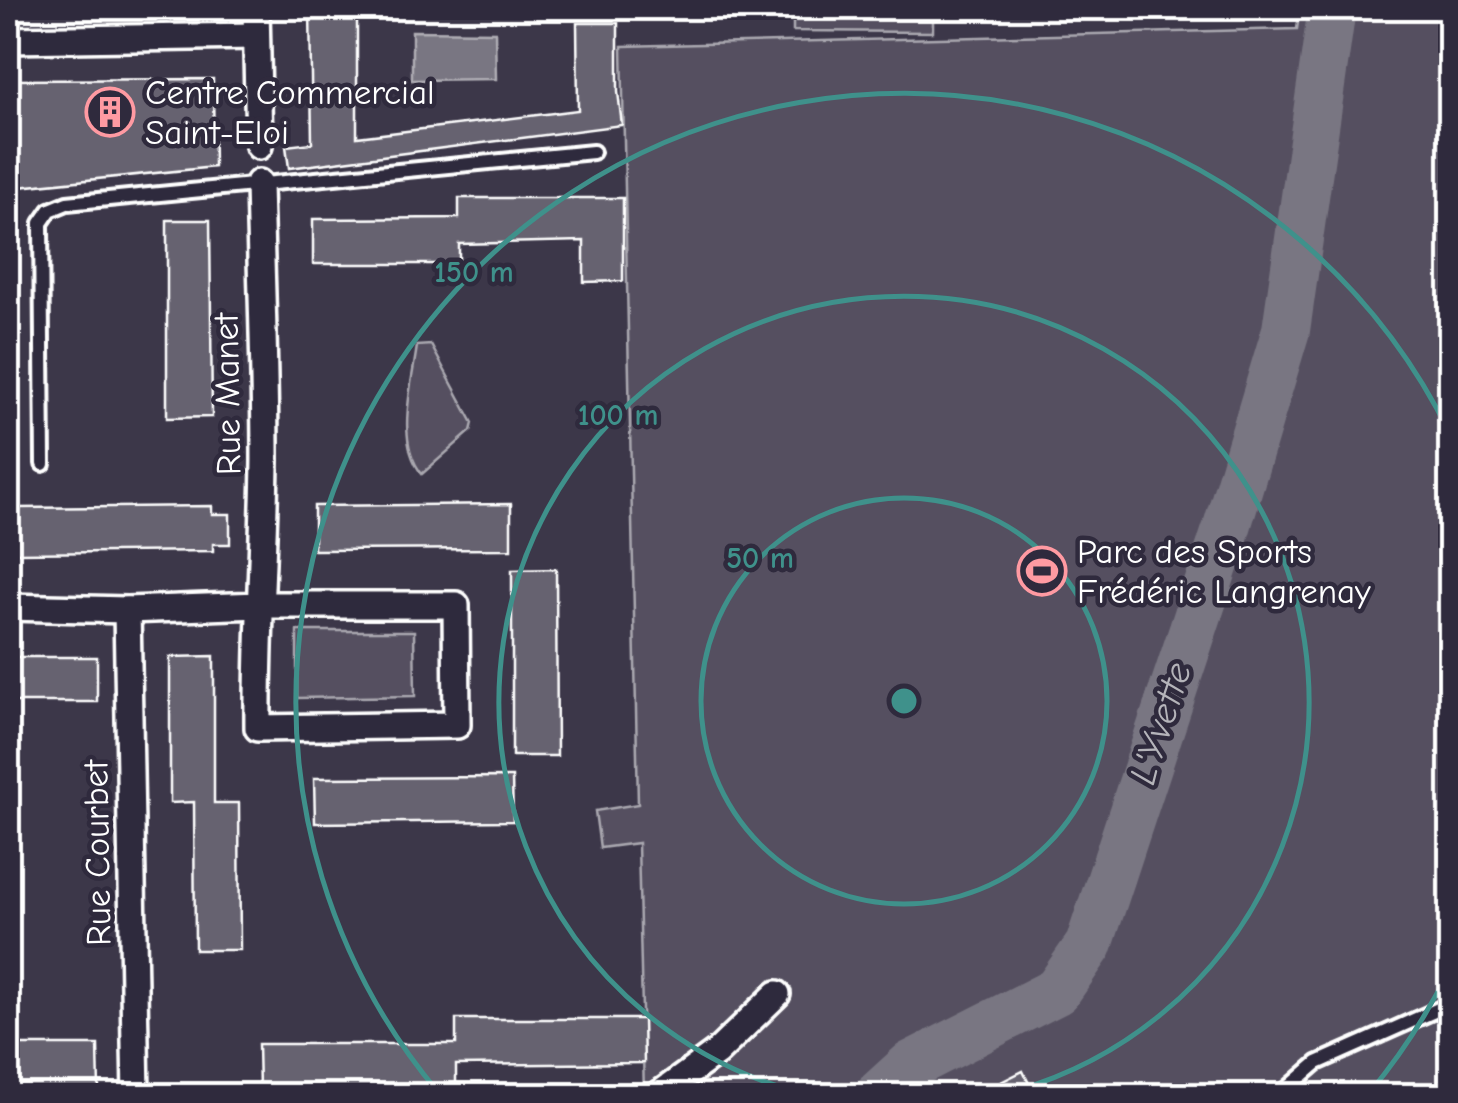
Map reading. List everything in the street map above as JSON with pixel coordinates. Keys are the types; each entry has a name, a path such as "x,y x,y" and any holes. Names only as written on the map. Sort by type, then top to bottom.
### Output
{"street":[{"path":"256,8 259,146"},
{"path":"8,40 256,36"},
{"name":"Rue Manet","path":"258,605 264,461 259,183"},
{"path":"8,607 127,610 258,605 456,606 457,725 258,728 258,605"},
{"name":"Rue Courbet","path":"127,610 136,1096"},
{"path":"657,1096 716,1053 777,994"}],"lane":[{"path":"43,464 41,223 50,210 67,203 593,152"},
{"path":"1279,1096 1317,1063 1450,1004"}],"shaded area":[{"path":"793,8 933,8 933,32 793,31"},
{"name":"Parc des Sports Frédéric Langrenay","path":"1300,8 1450,8 1450,1095 644,1095 638,843 600,848 595,811 638,804 622,46 1297,29"},
{"path":"412,31 495,32 496,79 412,80"},
{"path":"431,345 473,423 471,431 422,474 409,446 408,412 417,346"},
{"path":"297,631 414,631 415,696 297,698"}],"building":[{"path":"310,8 357,8 357,137 578,110 577,23 618,23 622,125 289,168 286,146 312,143"},
{"name":"Centre Commercial Saint-Eloi","path":"213,79 214,167 8,188 8,80"},
{"path":"459,198 623,198 623,281 584,282 584,241 459,244 459,264 313,264 313,219 459,218"},
{"path":"167,220 210,220 212,417 167,418"},
{"path":"511,504 511,549 314,550 314,506"},
{"path":"212,506 212,514 230,514 230,544 213,544 213,551 16,553 17,508"},
{"path":"556,569 557,756 512,756 512,570"},
{"path":"214,656 214,803 239,803 240,950 195,950 194,802 170,803 170,657"},
{"path":"8,657 97,657 97,702 8,702"},
{"path":"512,777 513,821 315,823 314,778"},
{"path":"456,1019 643,1019 644,1063 456,1065 456,1088 259,1089 258,1044 456,1044"},
{"path":"8,1045 98,1045 99,1090 8,1091"},
{"path":"1023,1071 1035,1096 973,1096"}],"waterway":[{"name":"L'Yvette","path":"877,1096 911,1065 1057,991 1089,945 1226,530 1286,330 1332,8"}],"place":[{"name":"Centre Commercial Saint-Eloi","path":"110,112"},
{"name":"Parc des Sports Frédéric Langrenay","path":"1042,571"}]}
